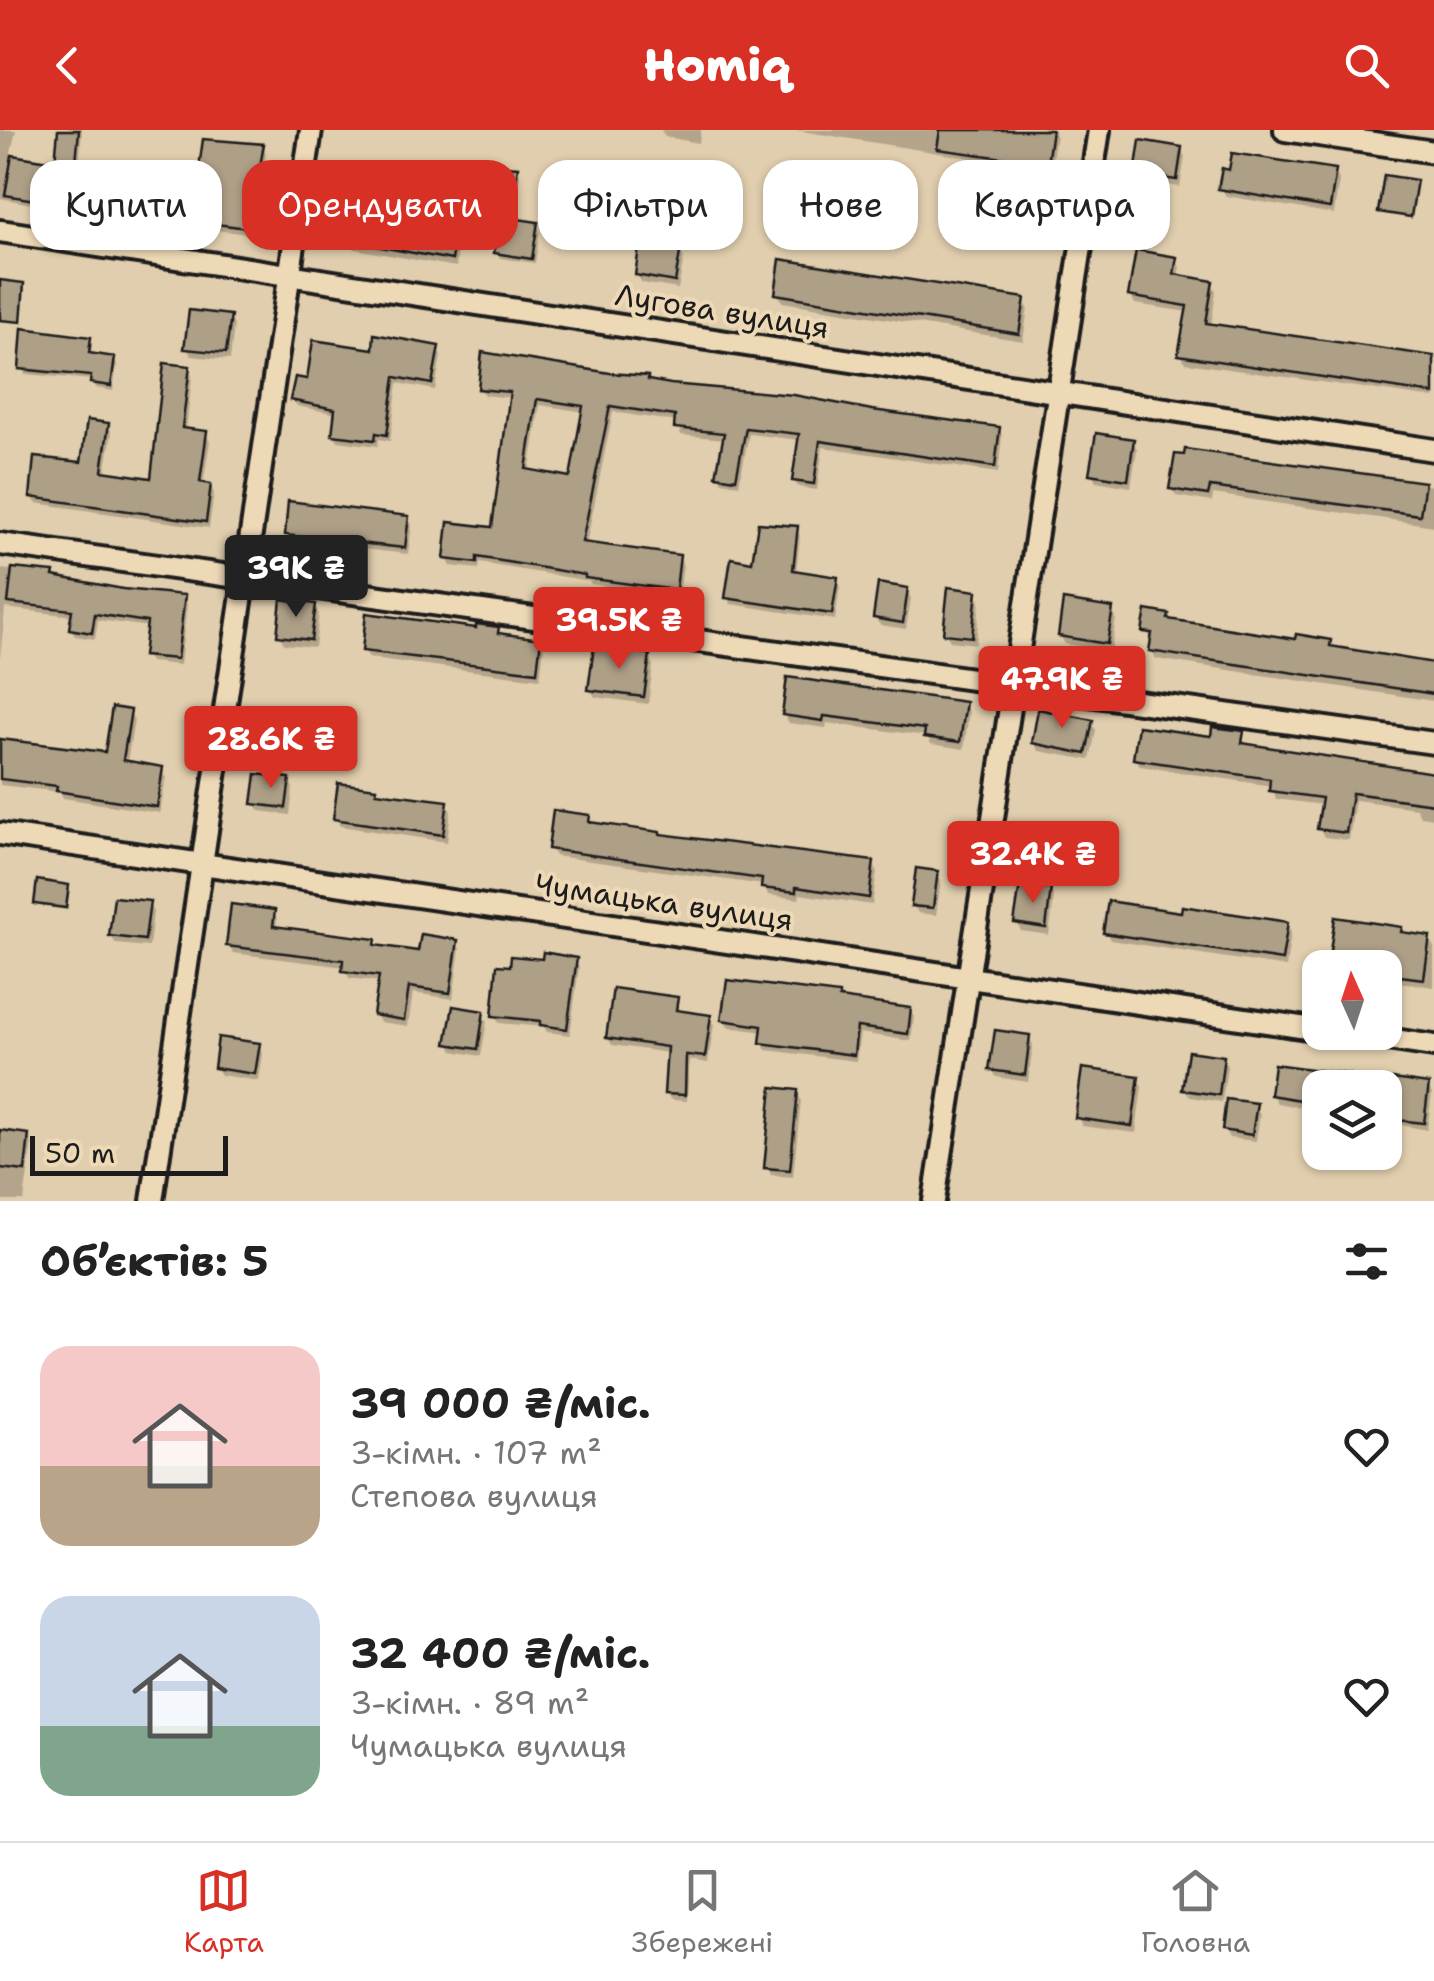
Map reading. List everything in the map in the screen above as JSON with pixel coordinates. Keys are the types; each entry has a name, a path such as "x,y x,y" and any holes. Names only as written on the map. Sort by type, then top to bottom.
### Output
{"street":[{"path":"152,1201 311,130"},
{"path":"934,1201 1099,130"},
{"path":"1285,130 1434,152"},
{"name":"Лугова вулиця","path":"0,231 1434,450"},
{"path":"0,544 1434,743"},
{"name":"Чумацька вулиця","path":"0,834 1302,1027"},
{"path":"1402,1041 1434,1046"}],"building":[{"path":"58,130 79,130 76,160 55,160"},
{"path":"940,130 1052,130 1048,160 937,149"},
{"path":"203,139 264,144 261,160 242,160 242,227 222,225 222,160 200,160"},
{"path":"1140,140 1182,147 1177,180 1170,179 1170,160 1137,160"},
{"path":"1232,153 1336,169 1330,208 1218,189 1222,168 1229,170"},
{"path":"12,155 43,160 30,160 30,199 5,195"},
{"path":"1384,175 1417,180 1411,217 1378,212"},
{"path":"518,219 538,222 532,259 494,253 518,250"},
{"path":"397,250 454,250 452,260"},
{"path":"639,250 680,250 675,282 635,275"},
{"path":"1136,250 1177,257 1174,274 1213,281 1206,323 1434,356 1434,394 1178,355 1187,306 1128,296"},
{"path":"780,259 1025,298 1019,334 775,294"},
{"path":"0,280 24,283 21,322 0,320"},
{"path":"189,310 231,315 226,353 184,349"},
{"path":"22,328 91,337 89,353 115,357 111,386 90,383 91,376 19,369"},
{"path":"374,334 439,346 432,384 395,377 387,435 376,433 375,440 332,435 335,409 290,400 295,377 307,379 313,340 373,349"},
{"path":"482,352 648,376 648,380 671,384 794,395 1000,427 995,467 820,441 814,484 792,481 799,434 746,428 736,479 716,476 724,433 674,428 675,416 610,406 582,542 680,555 676,590 585,578 477,557 477,563 444,559 448,522 492,527 510,392 478,389","holes":["537,399 583,406 570,477 526,469"]},
{"path":"164,363 190,366 182,428 207,431 200,482 211,484 206,522 30,497 34,457 81,462 87,420 109,423 102,471 151,478"},
{"path":"1096,433 1134,439 1128,480 1089,474"},
{"path":"1185,449 1425,482 1420,515 1210,487 1208,495 1169,489 1175,454 1184,455"},
{"path":"288,501 409,516 405,548 285,535"},
{"path":"758,523 798,526 793,570 838,577 832,614 725,598 731,558 752,562"},
{"path":"12,568 54,572 53,576 123,589 185,595 177,659 143,656 147,622 95,614 92,633 69,629 72,610 8,603"},
{"path":"878,583 908,588 903,623 873,618"},
{"path":"948,587 977,591 972,637 943,634"},
{"path":"281,599 316,604 311,640 277,636"},
{"path":"1063,600 1113,608 1107,644 1058,636"},
{"path":"1146,610 1169,614 1168,619 1295,639 1296,634 1331,640 1330,646 1434,663 1434,694 1149,651 1152,633 1142,632"},
{"path":"366,613 476,628 476,624 499,627 498,633 541,639 537,672 362,651"},
{"path":"594,646 650,654 644,697 588,690"},
{"path":"787,677 966,702 960,742 924,737 925,729 824,716 823,721 782,715"},
{"path":"112,707 131,710 123,760 163,767 157,807 56,791 57,786 0,779 0,739 105,752"},
{"path":"1038,709 1093,720 1086,754 1032,743"},
{"path":"1138,726 1211,736 1212,727 1244,731 1242,743 1434,773 1434,804 1352,793 1346,833 1317,829 1322,798 1269,791 1270,779 1133,759"},
{"path":"256,774 290,778 286,808 252,804"},
{"path":"338,783 448,801 443,835 333,819"},
{"path":"553,810 590,815 589,822 660,834 874,861 869,898 796,887 796,892 761,888 762,879 548,849"},
{"path":"916,868 938,871 933,908 911,906"},
{"path":"37,880 69,885 66,908 34,904"},
{"path":"1020,884 1051,888 1046,928 1014,923"},
{"path":"114,897 150,901 145,940 109,936"},
{"path":"1108,901 1181,912 1182,906 1288,922 1282,960 1103,933"},
{"path":"231,904 275,910 273,926 376,939 375,945 418,951 421,934 458,940 450,993 409,987 404,1020 373,1015 379,976 342,971 343,960 226,946"},
{"path":"1335,917 1402,927 1401,932 1430,936 1424,979 1402,976 1402,950 1330,950"},
{"path":"543,952 577,958 567,1029 540,1025 540,1021 492,1016 497,965 510,966 511,956 542,959"},
{"path":"727,980 839,994 839,998 911,1008 908,1034 857,1027 854,1055 760,1043 762,1026 721,1020"},
{"path":"613,988 678,997 676,1010 711,1015 705,1057 686,1055 685,1095 664,1094 667,1047 606,1038"},
{"path":"453,1006 484,1011 478,1049 446,1044"},
{"path":"995,1030 1030,1035 1025,1075 989,1070"},
{"path":"218,1037 260,1043 255,1074 214,1068"},
{"path":"1188,1051 1224,1056 1219,1095 1182,1090"},
{"path":"1274,1064 1319,1070 1302,1070 1300,1100 1270,1095"},
{"path":"1082,1068 1139,1076 1132,1126 1075,1118"},
{"path":"1402,1080 1429,1084 1424,1123 1402,1121"},
{"path":"772,1087 798,1090 790,1170 764,1168"},
{"path":"1226,1099 1257,1103 1252,1135 1222,1130"},
{"path":"0,1130 29,1134 25,1171 0,1168"}]}
